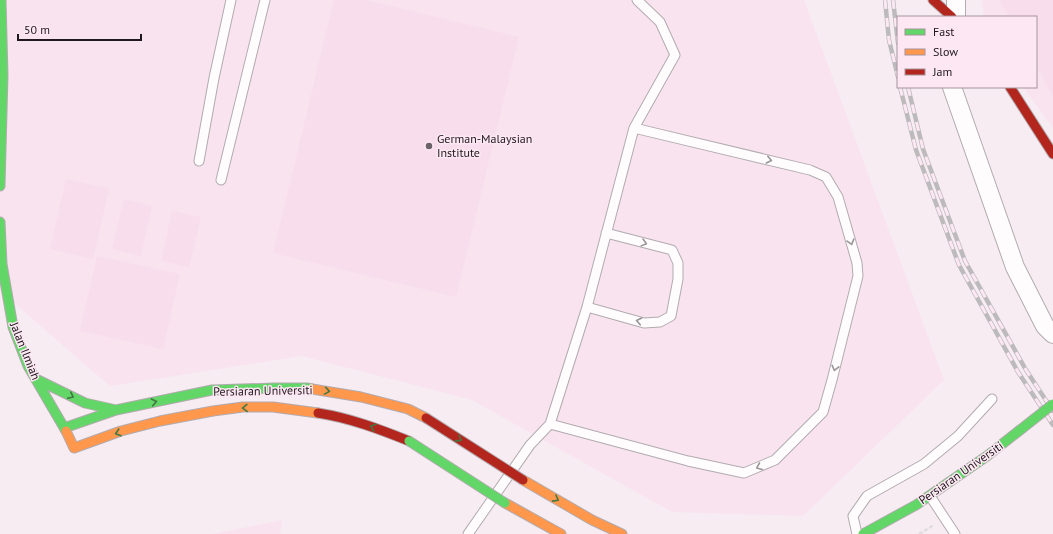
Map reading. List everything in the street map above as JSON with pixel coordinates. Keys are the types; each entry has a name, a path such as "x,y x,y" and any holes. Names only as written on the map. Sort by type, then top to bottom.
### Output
{"street":[{"path":"0,186 2,76 1,0"},
{"path":"933,0 951,16"},
{"path":"956,0 956,16"},
{"path":"952,88 1015,267 1045,326 1053,334"},
{"path":"1011,88 1053,154"},
{"name":"Jalan Ilmiah","path":"0,222 2,264 13,327 28,366 74,448"},
{"path":"36,379 85,403 116,410"},
{"name":"Persiaran Universiti","path":"64,428 116,410 212,390 307,388 339,393 385,402 408,409 426,418 523,480 592,520 622,534"},
{"name":"Persiaran Universiti","path":"863,534 916,505 934,493 987,456 1053,404"},
{"name":"Persiaran Universiti","path":"74,448 121,431 160,421 243,407 273,407 332,415 371,426 409,441 505,503 561,534"}],"lane":[{"path":"199,161 214,78 231,0"},
{"path":"221,180 265,0"},
{"path":"468,534 530,445 550,424 587,307 634,128 675,55 660,22 637,0"},
{"path":"550,424 688,462 744,473 775,460 823,412 858,276 857,263 838,197 826,177 810,170 634,128"},
{"path":"587,307 644,322 660,322 671,316 678,279 678,263 672,250 606,233"},
{"path":"857,534 853,516 867,496 924,464 958,436 992,399"},
{"path":"934,493 945,519 955,534"}],"path":[{"path":"919,534 945,519"}],"shaded area":[{"name":"German-Malaysian Institute","path":"0,0 804,0 944,380 803,516 672,512 472,400 302,356 110,386 0,291"},
{"path":"334,0 366,0 519,37 456,297 273,253"},
{"path":"982,0 1053,0 1053,128 1024,88 1037,88 1037,16 984,16"},
{"path":"1000,0 1053,0 1053,96 1037,68 1037,16 1008,16"},
{"path":"66,179 109,189 93,259 50,249"},
{"path":"124,199 152,206 141,256 112,249"},
{"path":"172,211 201,217 189,267 161,261"},
{"path":"97,256 180,274 163,349 80,331"},
{"path":"282,520 280,534 213,534"}],"railway":[{"path":"885,0 889,40 897,73"},
{"path":"893,0 897,34"},
{"path":"900,88 916,150 959,265 1018,372 1053,425"},
{"path":"908,88 923,149 965,261 1026,370 1053,411"}],"traffic: fast":[{"path":"0,186 3,75 1,0"},
{"path":"0,222 2,264 13,327 28,366 66,431"},
{"path":"36,379 85,403 116,410"},
{"path":"64,428 116,410 212,390 275,388 312,389"},
{"path":"987,456 1053,404"},
{"path":"409,441 505,503"},
{"path":"863,534 916,505 987,456"}],"traffic: slow":[{"path":"312,389 361,397 408,409 426,418"},
{"path":"66,431 74,448 121,431 160,421 213,411 243,407 273,407 318,413"},
{"path":"523,480 592,520 622,534"},
{"path":"505,503 561,534"}],"traffic: jam":[{"path":"933,0 951,16"},
{"path":"1011,88 1053,154"},
{"path":"318,413 353,421 409,441"},
{"path":"426,418 523,480"}],"place":[{"name":"German-Malaysian Institute","path":"429,146"}]}
